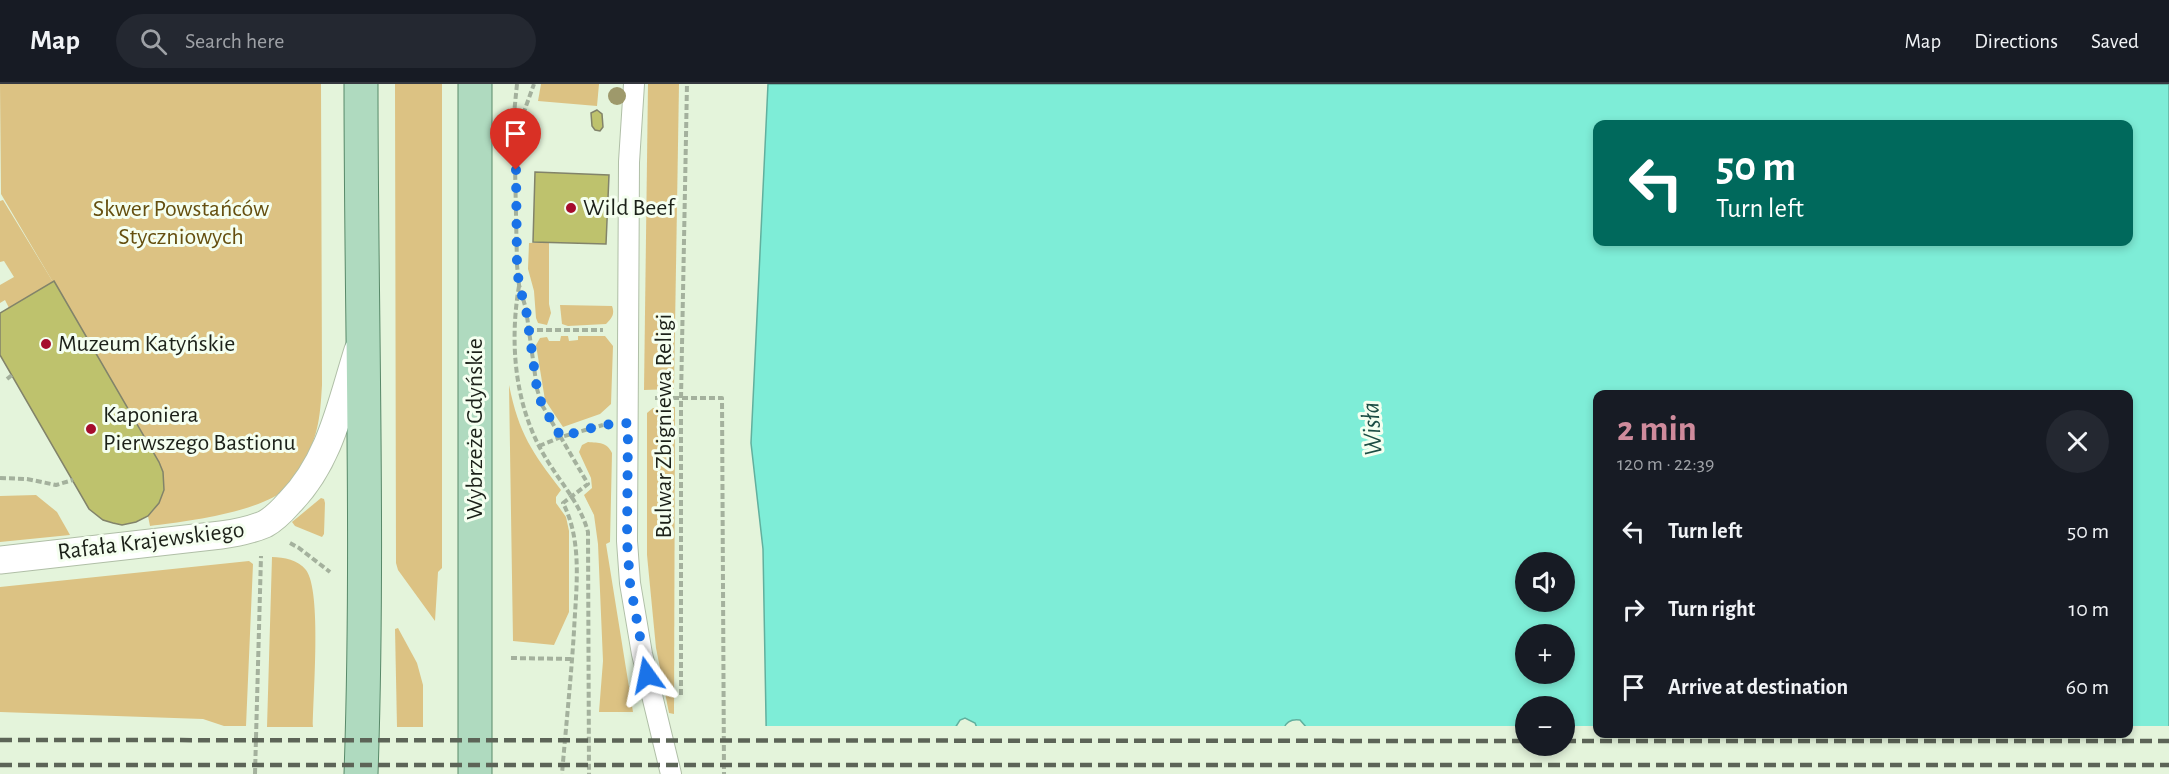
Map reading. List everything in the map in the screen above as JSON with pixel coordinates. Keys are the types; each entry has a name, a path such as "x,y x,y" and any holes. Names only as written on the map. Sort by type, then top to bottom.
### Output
{"main road":[{"path":"361,774 365,511 362,84"},
{"name":"Wybrzeże Gdyńskie","path":"475,84 475,774"}],"street":[{"path":"634,84 629,162 627,541 630,583 642,654 671,770"},
{"name":"Rafała Krajewskiego","path":"0,560 221,536 267,523 302,491 319,465 331,437 362,335"}],"path":[{"path":"517,84 514,114 517,265 519,285 526,309 537,389 542,405 588,484 563,503 570,516 574,534 577,571 562,774"},
{"path":"515,134 534,84"},
{"name":"Bulwar Zbigniewa Religi","path":"681,702 681,398 687,84"},
{"path":"519,285 515,309 517,378 526,418 547,461 572,496 585,522 590,551 589,774"},
{"path":"528,330 628,331"},
{"path":"6,379 12,375"},
{"path":"681,398 722,398 724,774"},
{"path":"539,446 602,425 628,423"},
{"path":"0,478 27,479 56,485 73,480"},
{"path":"257,527 299,548 330,573"},
{"path":"255,774 261,566"},
{"path":"511,658 572,659"}],"green space":[{"name":"Skwer Powstańców Styczniowych","path":"0,84 321,84 322,385 319,419 311,448 294,479 287,488 274,497 241,510 150,526 148,516 161,498 164,484 159,462 1,194"},
{"path":"395,84 442,84 442,568 438,572 435,621 398,570 396,563"},
{"path":"541,84 599,84 597,106 538,101"},
{"path":"648,84 679,84 674,389 644,390"},
{"path":"3,200 53,282 9,308 5,300 0,303 0,285 14,277 4,261 0,262 0,201"},
{"path":"549,242 551,313 547,325 538,323 536,318 534,291 528,269 529,243"},
{"path":"560,305 612,306 613,314 606,324 568,326 562,324"},
{"path":"561,336 568,336 569,341 578,340 578,336 605,336 613,346 611,404 600,414 563,427 545,400 536,345 540,338 547,337 549,341 560,341"},
{"path":"509,385 522,430 561,490 556,497 556,503 566,517 569,531 569,612 554,645 513,641"},
{"path":"675,407 674,714 669,713 656,648 647,555 647,413 653,408"},
{"path":"588,442 605,445 612,453 610,542 606,544 633,712 599,712 603,661 598,544 594,515 584,495 592,488 591,478 579,452 582,445"},
{"path":"36,495 57,512 70,535 0,542 0,496"},
{"path":"321,498 325,503 322,537 295,526 292,522"},
{"path":"272,557 295,561 306,570 311,582 315,621 313,727 267,727"},
{"path":"249,561 253,564 246,726 224,726 203,719 0,712 0,587"},
{"path":"398,628 417,663 423,685 423,727 397,727 395,629"}],"water":[{"name":"Wisła","path":"768,84 2169,84 2169,774 2132,738 2133,390 1593,390 1593,738 1600,738 1613,774 1307,728 1300,720 1289,722 1284,728 977,728 975,723 965,718 960,720 955,728 767,774 763,549 751,443"}],"pier":[{"path":"763,726 958,726 958,774 764,774"},
{"path":"974,726 1288,726 1287,774 973,774"},
{"path":"1303,726 1515,726 1515,756 1575,756 1575,726 1593,726 1593,738 1617,738 1616,774 1303,774"},
{"path":"2133,726 2169,726 2169,774 1969,774 1969,738 2133,738"},
{"path":"1632,738 1953,738 1953,774 1632,774"}],"building":[{"path":"597,110 602,114 603,127 600,131 595,130 592,126 591,113"},
{"name":"Wild Beef","path":"535,172 609,175 606,244 533,242"},
{"name":"Kaponiera Pierwszego Bastionu","path":"54,281 163,472 164,490 159,503 148,516 136,522 122,525 113,523 103,520 89,509 0,355 0,313"}],"railway":[{"path":"0,740 1515,741"},
{"path":"1575,741 2169,741"},
{"path":"0,765 2169,765"}],"place":[{"name":"Wild Beef","path":"571,208"},
{"name":"Muzeum Katyńskie","path":"46,344"},
{"name":"Kaponiera Pierwszego Bastionu","path":"91,429"}],"route":[{"path":"516,170 519,285 526,309 537,389 542,405 561,437 602,425 628,423 627,541 630,583 647,675"}]}
